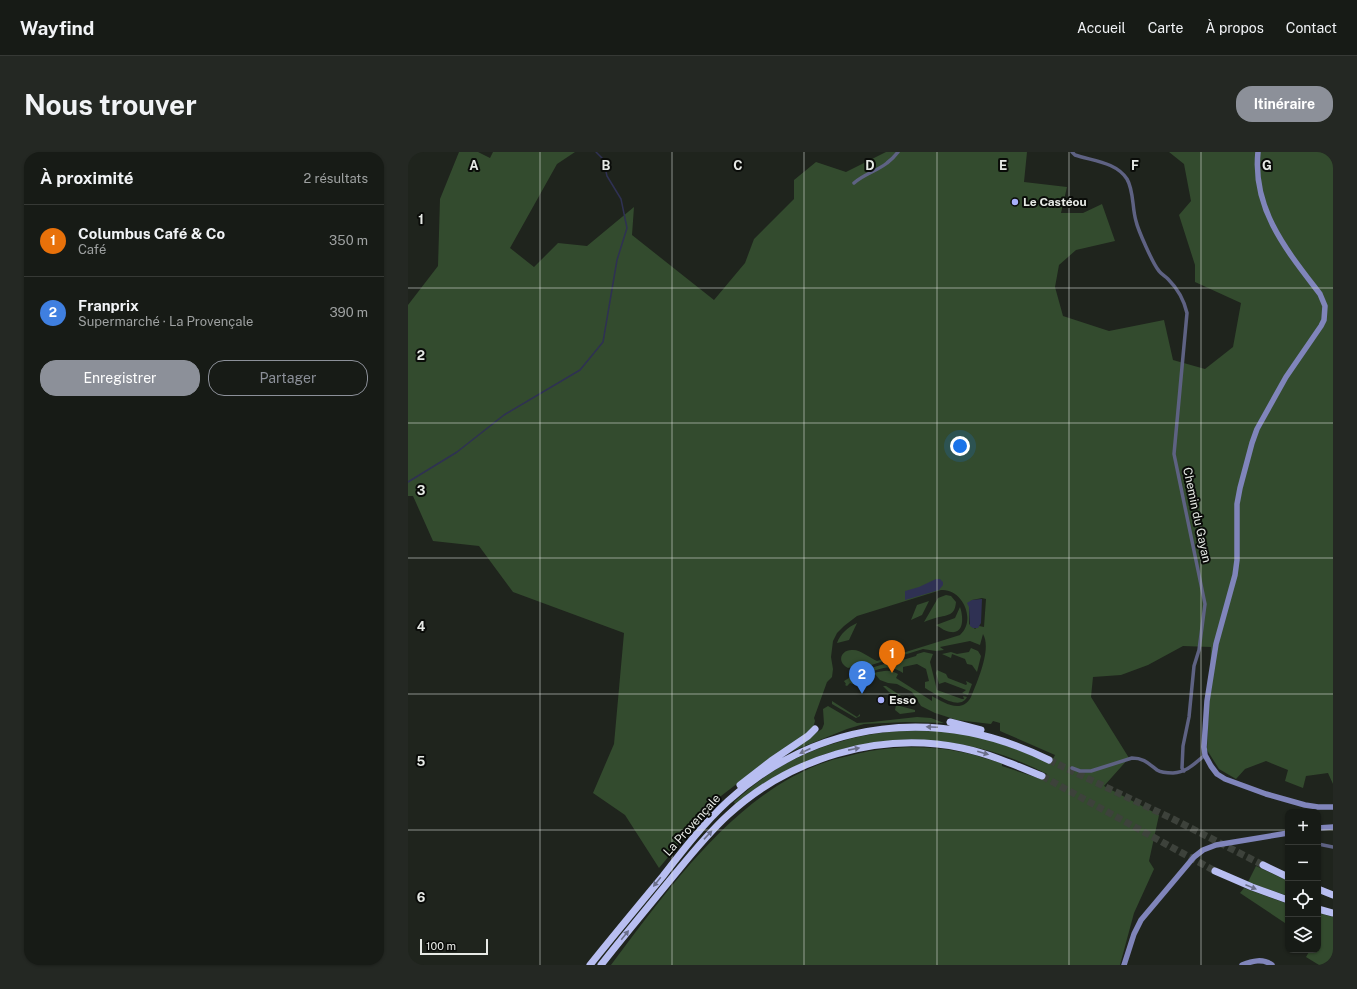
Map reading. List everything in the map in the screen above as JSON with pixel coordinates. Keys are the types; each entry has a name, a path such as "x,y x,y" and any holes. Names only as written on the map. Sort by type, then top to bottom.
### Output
{"highway":[{"path":"950,722 997,734 1014,744"},
{"name":"La Provençale","path":"590,965 715,813 744,788 785,760 822,744 860,732 895,728 936,727 982,734 1014,744 1049,760"},
{"path":"715,813 727,797 741,784 771,761 808,736 815,729"},
{"name":"La Provençale","path":"601,965 687,859 728,815 744,801 773,781 807,764 847,751 876,745 923,743 945,745 983,753 1042,776"},
{"path":"1263,865 1285,876"},
{"path":"1215,871 1285,899"},
{"path":"1321,890 1333,895"},
{"path":"1321,910 1333,912"}],"street":[{"path":"854,183 861,177 888,163 898,152"},
{"path":"1258,152 1257,176 1259,190 1268,214 1280,241 1320,294 1325,313 1322,326 1286,377 1252,443 1237,504 1237,560 1235,575 1216,644 1207,701 1204,747 1205,755 1217,774 1225,779 1266,794 1305,805 1333,807"},
{"name":"Chemin du Gayan","path":"1075,153 1110,165 1117,169 1127,179 1136,221 1158,270 1169,280 1182,298 1187,313 1174,454 1205,604 1199,650 1194,666 1190,712 1183,746 1182,768 1184,771"},
{"path":"1072,768 1084,772 1091,771 1132,758 1139,758 1145,760 1159,771 1166,773 1184,771 1194,765 1205,755"},
{"path":"1321,828 1333,827"},
{"path":"1124,965 1134,934 1141,920 1194,857 1203,850 1216,844 1285,833"},
{"path":"1321,845 1333,847"},
{"path":"1242,965 1262,960 1272,965"}],"green space":[{"path":"459,152 478,152 490,158 493,152 575,152 557,164 510,248 534,267 558,243 587,246 634,207 632,235 714,300 745,263 754,239 794,199 794,180 816,162 846,172 886,152 1027,152 1024,182 1067,187 1061,213 1083,213 1102,204 1115,241 1076,250 1059,265 1055,287 1063,316 1109,331 1164,320 1173,360 1205,369 1233,347 1241,303 1195,282 1195,265 1179,215 1191,201 1184,164 1169,152 1333,152 1333,784 1328,773 1306,776 1303,788 1285,781 1288,770 1266,761 1245,769 1236,779 1219,769 1207,750 1211,647 1183,646 1148,665 1121,675 1093,677 1091,697 1129,758 1104,786 1159,815 1149,861 1154,869 1134,913 1120,965 611,965 655,906 680,876 705,847 733,820 762,796 793,777 826,762 869,751 922,747 971,754 1002,763 1002,766 1044,780 1047,774 1007,757 967,746 927,740 886,741 847,748 808,760 771,779 735,804 734,802 756,784 792,760 817,749 844,740 872,734 929,730 957,732 983,738 1051,763 1055,755 1000,731 1000,723 993,721 991,724 957,720 935,713 921,706 912,692 897,684 880,680 874,673 886,671 895,672 898,674 896,678 932,701 932,696 953,706 963,705 971,697 983,666 986,648 983,634 980,645 970,641 940,647 944,650 936,651 923,649 868,666 848,668 842,663 841,659 843,654 849,650 859,651 877,661 960,635 965,629 967,621 965,606 961,599 955,594 949,591 941,590 857,616 844,626 837,633 833,641 831,657 833,669 832,677 827,682 814,718 815,721 812,731 773,756 721,796 659,868 625,815 593,793 614,744 624,633 513,592 479,546 433,541 413,496 408,496 408,305 438,266 440,199","holes":["982,598 986,599 984,627 979,626 975,629 969,624 969,607 972,600"]},
{"path":"946,595 951,596 956,602 953,611 949,615 924,622 938,598"},
{"path":"929,601 922,615 911,620 917,605"},
{"path":"960,607 962,623 959,630 956,632 949,632 936,625 955,618"},
{"path":"857,623 849,640 837,643 845,631"},
{"path":"971,648 978,651 981,656 977,672 972,665 967,664 965,659 952,654 951,658 942,654 951,652 957,654 969,652"},
{"path":"924,652 933,654 930,662 937,690 962,699 964,699 963,696 967,697 964,701 959,703 947,700 925,688 925,682 929,681 926,669 917,664 903,667 903,673 891,668 873,671 871,668 916,656 917,654"},
{"path":"937,670 946,674 948,678 966,685 966,681 972,684 968,695 962,693 966,690 945,682 939,684 936,673"},
{"path":"854,675 857,678 853,684 850,683 847,686 845,685 846,684 844,681"},
{"path":"883,686 886,686 913,705 889,692"},
{"path":"832,701 857,717 860,714 860,716 856,718 832,704"},
{"path":"896,705 915,710 915,712 900,714 895,710"},
{"path":"828,706 857,723 917,717 931,718 944,723 906,722 864,724 847,729 790,752 789,751 822,729 824,724 823,709"},
{"path":"1256,866 1285,880 1285,895 1248,882"},
{"path":"1244,888 1285,903 1285,923 1240,893"},
{"path":"1321,914 1333,917 1333,965 1319,965 1306,957 1308,953 1321,953"}],"water":[{"path":"936,579 940,579 943,582 943,585 939,590 905,600 905,591 919,587"},
{"path":"982,599 981,623 978,628 973,628 970,626 969,607 967,603 972,600"}],"waterway":[{"path":"408,482 457,452 504,415 580,370 603,342 617,260 627,228 621,199 607,176 603,159 596,152"}],"tunnel":[{"path":"1049,760 1175,820 1263,865"},
{"path":"1042,776 1215,871"}],"place":[{"name":"Le Castéou","path":"1015,202"},
{"name":"Columbus Café & Co","path":"892,673"},
{"name":"Franprix","path":"862,694"},
{"name":"Esso","path":"881,700"}]}
